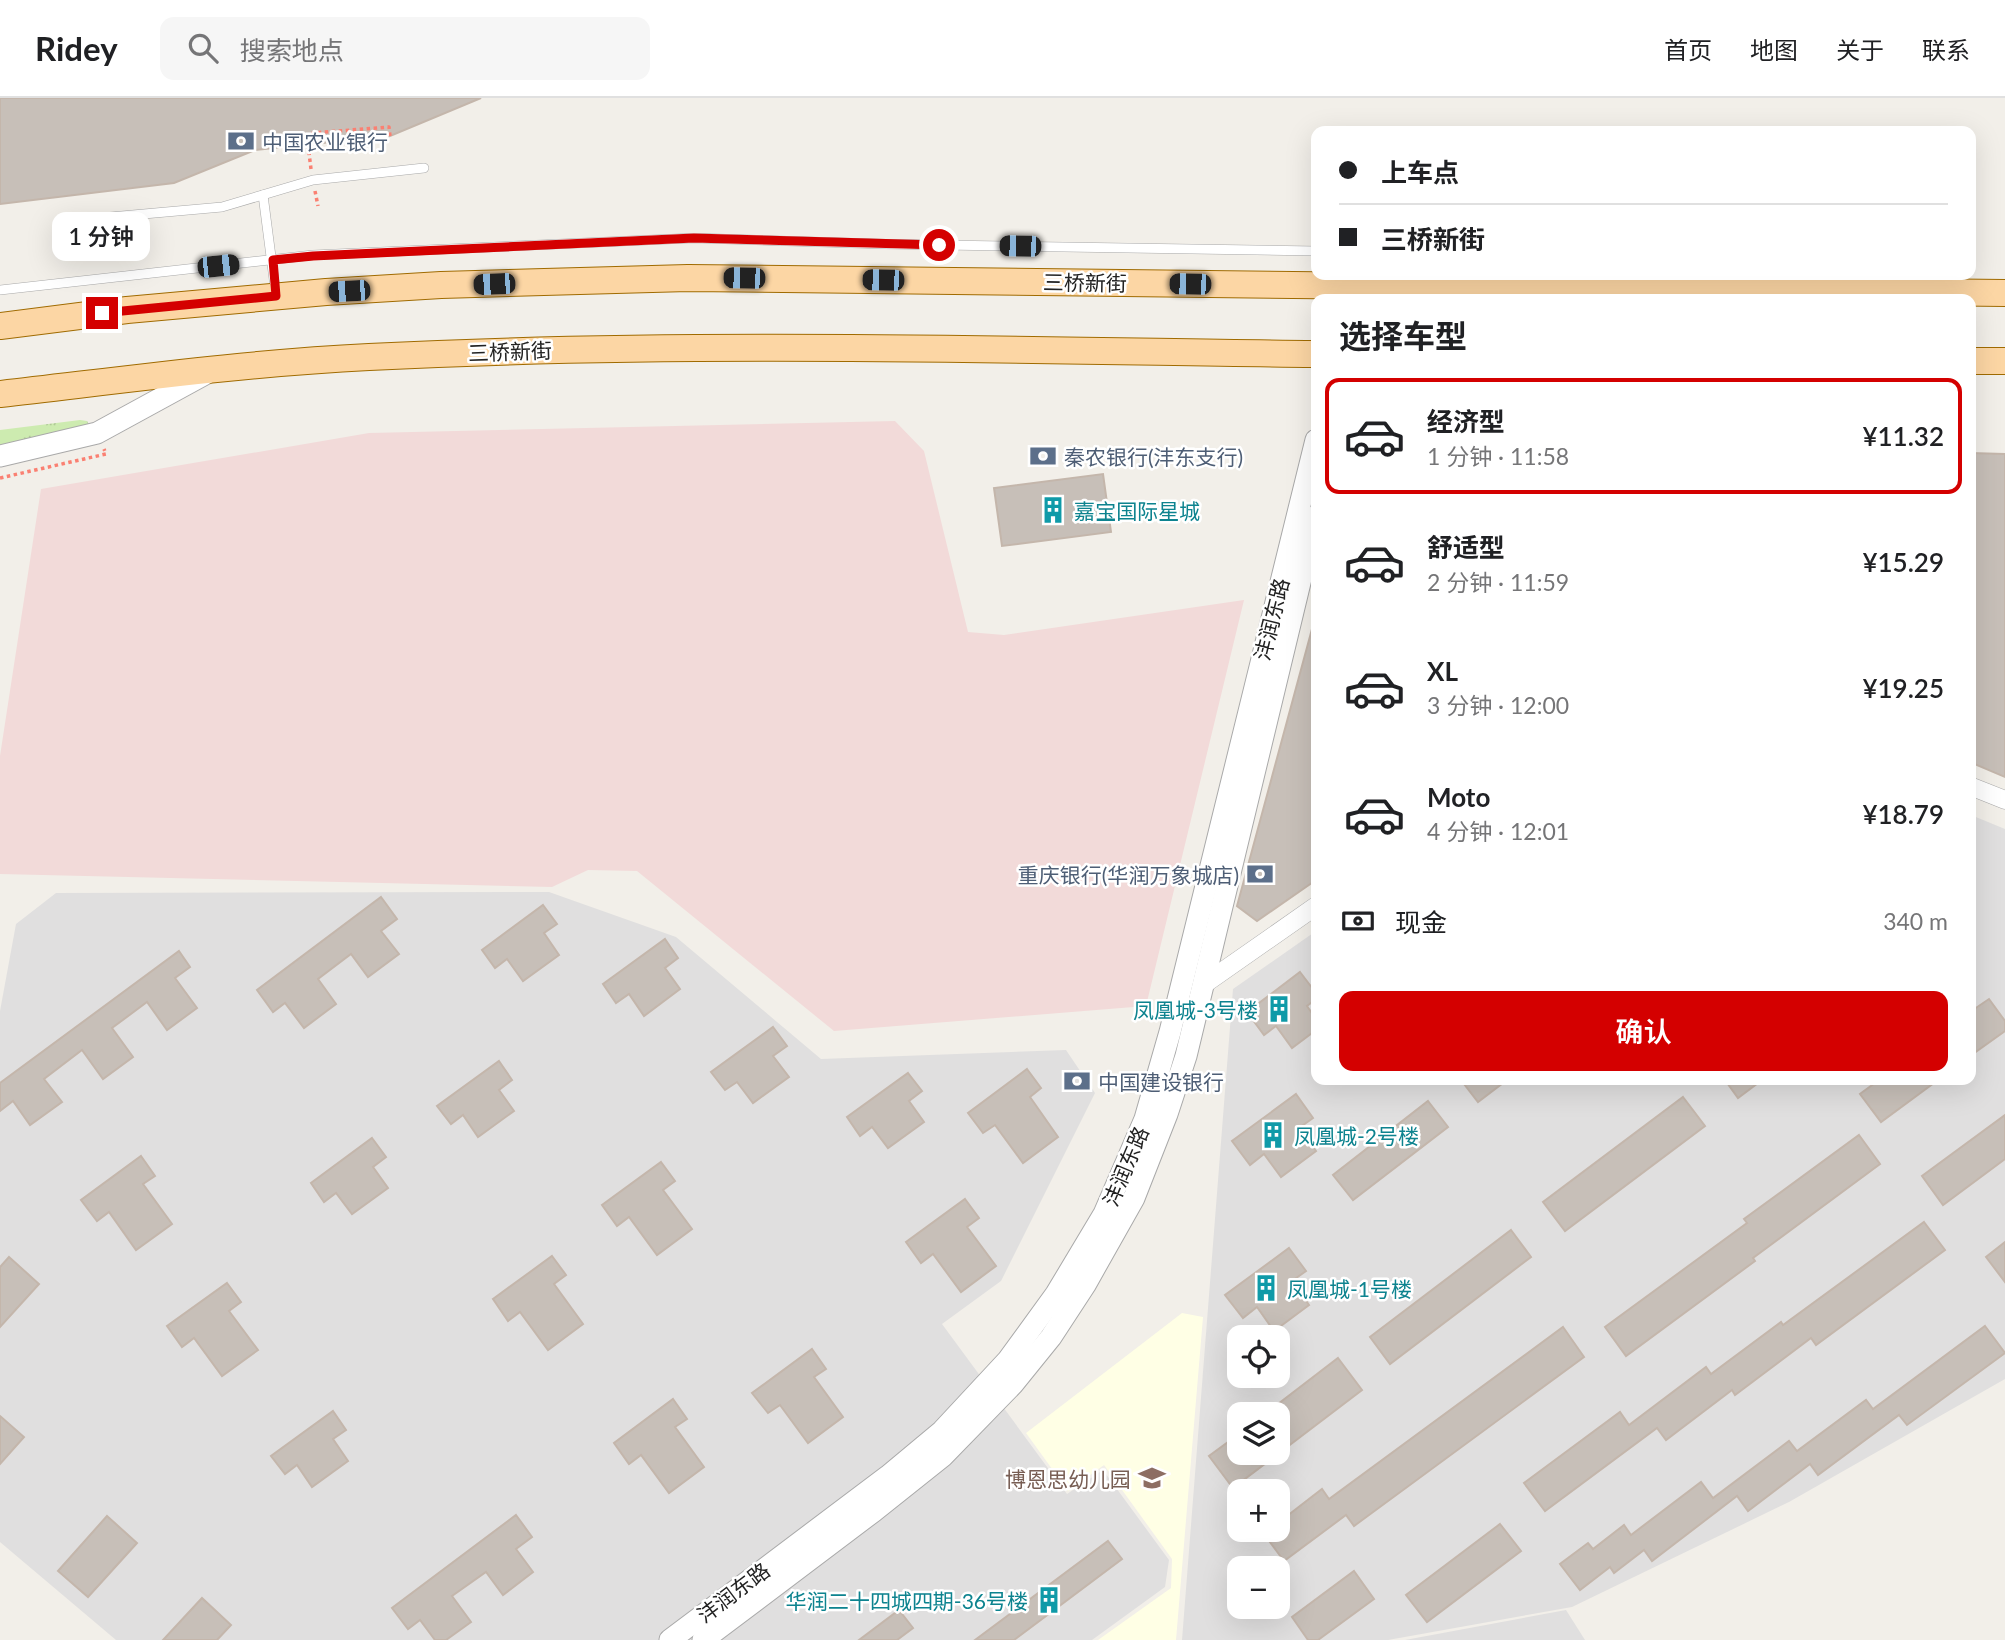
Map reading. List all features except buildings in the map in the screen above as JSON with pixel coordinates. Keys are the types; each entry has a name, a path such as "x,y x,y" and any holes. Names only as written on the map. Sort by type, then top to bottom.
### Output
{"main road":[{"name":"三桥新街","path":"0,326 127,310 276,296 441,285 688,278 1438,281 2005,293"},
{"name":"三桥新街","path":"0,394 213,369 391,356 656,346 1311,354"},
{"path":"1976,360 2005,361"}],"street":[{"path":"0,456 97,433 213,369"},
{"name":"沣润东路","path":"670,1640 888,1476 950,1424 1008,1360 1056,1294 1104,1214 1145,1119 1170,1032 1311,460"},
{"name":"沣润东路","path":"702,1640 943,1456 1013,1384 1051,1338 1085,1285 1134,1198 1167,1114 1186,1056 1311,537"},
{"path":"1976,788 2005,800"},
{"path":"1203,985 1311,909"}],"lane":[{"path":"99,218 222,207 313,180 424,168"},
{"path":"263,195 276,296"},
{"path":"0,290 313,256 694,238 1311,251"}],"path":[{"path":"318,206 308,145 313,133 389,127 390,136"}],"shaded area":[{"path":"895,421 924,451 968,632 1004,635 1244,600 1146,1006 834,1031 637,871 588,870 552,887 0,874 0,756 41,489 369,433"},
{"path":"1976,817 2005,829 2005,1379 1789,1502 1572,1607 1388,1640 1182,1640 1233,989 1311,934 1311,1085 1976,1085"},
{"path":"549,892 676,937 821,1059 1066,1050 1095,1093 1001,1281 942,1324 1067,1494 1103,1470 1169,1560 1165,1587 1092,1640 116,1640 0,1542 0,1011 16,924 56,893"},
{"name":"博恩思幼儿园","path":"1182,1313 1203,1317 1176,1640 1098,1640 1171,1588 1172,1559 1104,1465 1068,1491 1026,1433"},
{"path":"1566,1610 1585,1640 1405,1640"}],"green space":[{"path":"87,421 90,426 0,449 0,430"}],"place":[{"name":"中国农业银行","path":"241,141"},
{"name":"秦农银行(沣东支行)","path":"1043,456"},
{"name":"嘉宝国际星城","path":"1053,510"},
{"name":"重庆银行(华润万象城店)","path":"1260,874"},
{"name":"凤凰城-3号楼","path":"1279,1009"},
{"name":"中国建设银行","path":"1077,1081"},
{"name":"凤凰城-2号楼","path":"1273,1135"},
{"name":"凤凰城-1号楼","path":"1266,1288"},
{"name":"博恩思幼儿园","path":"1152,1478"},
{"name":"华润二十四城四期-36号楼","path":"1049,1600"}],"route":[{"path":"102,313 276,296 273,260 313,256 694,238 939,245"}]}
